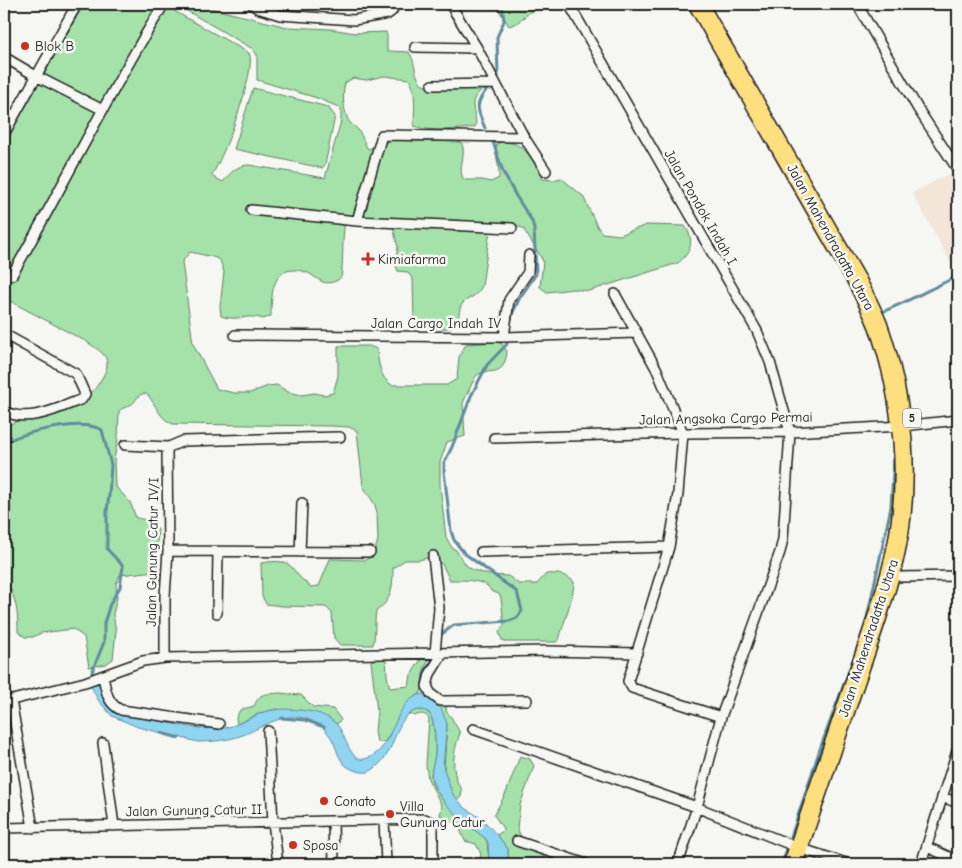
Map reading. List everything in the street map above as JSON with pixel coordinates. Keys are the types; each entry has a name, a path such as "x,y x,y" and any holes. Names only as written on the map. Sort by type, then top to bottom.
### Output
{"highway":[{"name":"Jalan Mahendradatta Utara","path":"698,4 870,306 877,323 907,425 915,464 914,504 901,577 804,854 793,864"},
{"name":"Jalan Mahendradatta Utara","path":"711,4 867,275 888,319 900,357 907,425 902,503 894,558 804,854"}],"street":[{"path":"4,134 77,4"},
{"path":"12,275 135,51 164,4"},
{"path":"252,4 257,8 280,15 354,20 388,14 392,11 394,4"},
{"path":"450,4 477,48 524,137 546,171"},
{"name":"Jalan Pondok Indah I","path":"569,4 757,331 770,362 790,432"},
{"path":"857,4 918,109 958,170"},
{"path":"415,47 477,48"},
{"path":"4,57 36,76 103,110"},
{"path":"432,85 495,84"},
{"path":"357,220 382,135 524,137"},
{"path":"251,210 357,220 512,228"},
{"path":"504,337 509,300 528,272 529,255"},
{"path":"615,294 657,370 682,433 678,494 669,547 628,681 632,688 721,718"},
{"name":"Jalan Cargo Indah IV","path":"235,335 504,337 637,333"},
{"path":"4,334 76,374 85,394 82,399 44,414 6,416"},
{"name":"Jalan Angsoka Cargo Permai","path":"494,438 790,432 958,420"},
{"path":"678,864 698,808 721,718 776,568 780,552 790,432"},
{"path":"125,445 170,447 174,443 191,441 340,437"},
{"name":"Jalan Gunung Catur IV/I","path":"165,658 165,596 168,551 167,450 170,447"},
{"path":"300,552 302,503"},
{"path":"481,552 669,547"},
{"path":"168,551 370,552"},
{"path":"217,613 218,552"},
{"path":"433,556 439,608 439,653 427,686 431,694 440,700 527,700"},
{"path":"901,577 958,576"},
{"path":"33,828 7,701 102,677 143,661 165,658 548,651 636,653"},
{"path":"102,677 110,702 122,710 219,724"},
{"path":"473,730 698,808 804,854 849,864"},
{"path":"268,731 273,822 278,864"},
{"path":"103,743 114,826"},
{"path":"921,864 958,748"},
{"path":"942,797 958,803"},
{"name":"Jalan Gunung Catur II","path":"4,828 425,819 431,822 433,864"},
{"path":"384,820 386,862"},
{"path":"332,821 334,864"},
{"path":"517,841 586,864"},
{"path":"927,847 958,861"}],"shaded area":[{"path":"955,171 958,177 957,274 912,193"}],"green space":[{"path":"84,4 161,4 138,53 167,7 249,53 248,77 238,115 223,153 211,176 223,182 237,168 245,165 325,178 341,121 341,108 317,98 257,80 257,55 253,49 175,4 194,4 287,27 331,29 355,33 386,32 387,51 409,52 418,78 425,86 431,88 485,88 474,98 475,127 436,130 414,126 414,95 409,79 384,76 366,80 353,78 345,83 343,98 345,109 350,123 359,131 368,149 392,140 461,142 463,151 461,171 464,180 491,182 499,178 496,153 497,143 506,142 521,147 526,152 543,179 553,180 561,178 583,196 602,233 620,235 646,225 685,226 691,241 689,251 678,263 589,291 573,289 547,292 540,287 543,261 523,228 505,223 490,230 480,290 463,303 455,325 446,328 428,327 414,322 413,279 407,272 398,271 395,264 398,247 393,227 345,223 342,274 340,279 325,283 306,272 287,271 280,275 273,288 271,316 263,319 258,317 227,318 221,316 220,307 224,272 220,260 190,252 182,262 193,344 217,389 234,393 250,393 268,386 277,385 288,392 301,395 333,393 338,376 338,346 369,346 377,349 382,374 392,385 447,385 457,379 459,357 466,344 497,342 502,344 507,351 505,361 499,370 485,372 475,377 463,403 465,436 447,442 440,462 440,486 446,537 452,548 456,550 466,565 473,570 490,575 508,576 519,584 537,584 546,574 557,574 571,579 574,582 574,588 559,640 556,642 506,642 502,640 499,632 504,625 499,594 491,591 489,587 479,582 450,580 442,564 427,558 405,560 393,568 391,593 385,603 376,611 373,645 340,645 334,638 332,613 326,607 266,604 262,596 261,563 287,563 311,587 319,586 330,559 365,560 373,556 378,540 377,514 375,505 363,486 357,431 349,427 332,426 173,424 164,419 147,394 141,394 133,404 119,411 118,438 114,460 115,486 130,502 136,518 152,522 158,530 155,571 120,575 116,584 117,598 113,614 116,631 113,659 106,664 89,667 84,637 73,629 41,633 33,637 25,637 18,632 17,611 13,595 11,590 4,587 4,428 22,420 44,418 78,404 97,387 105,371 107,361 102,353 87,342 4,298 4,145"},
{"path":"495,4 544,4 530,12 517,23 509,26"},
{"path":"253,88 328,107 335,116 325,165 322,168 234,149"},
{"path":"423,656 428,657 429,660 423,672 421,693 409,701 385,742 377,742 375,732 377,711 371,661 375,658 386,658 390,688 409,686 411,675"},
{"path":"279,693 301,695 313,707 333,709 341,720 337,724 324,716 276,709 260,713 237,724 236,718 240,710 254,706 261,696"},
{"path":"436,701 447,702 446,711 460,733 455,749 454,761 456,778 461,788 461,797 457,800 452,793 444,770 447,724"},
{"path":"415,710 424,710 431,715 435,744 431,771 433,785 445,803 485,838 489,860 485,864 475,864 479,862 481,854 476,844 465,841 458,825 440,815 442,806 428,779 426,765 429,719 423,714 415,716 409,714"},
{"path":"520,756 530,759 534,766 520,805 517,828 526,848 543,854 546,864 508,864 508,849 497,835 504,830 494,815 506,793"}],"water":[{"path":"100,681 111,698 129,713 205,729 224,728 277,709 316,713 335,723 341,730 351,752 359,759 375,754 383,746 408,702 417,696 429,694 440,705 447,724 443,766 452,793 464,807 482,819 497,835 508,849 508,864 485,864 489,860 488,842 454,813 436,789 432,780 435,732 431,716 426,711 419,710 407,715 385,757 374,769 364,772 357,771 344,764 334,742 326,731 320,725 307,719 299,717 282,718 238,737 198,742 138,727 112,716 98,700 90,684"}],"waterway":[{"path":"498,77 497,37 504,21 502,4"},
{"path":"485,128 478,107 480,98 488,88"},
{"path":"493,142 503,172 532,221 534,229 536,274 519,299 509,326"},
{"path":"880,313 958,276"},
{"path":"439,636 454,625 509,621 517,618 522,611 517,592 464,553 454,540 451,531 444,471 444,463 471,396 487,365 507,344"},
{"path":"4,443 39,431 67,426 81,425 102,430 111,465 107,511 107,549 123,566 120,587 110,604 104,623 104,642 92,672 92,678"},
{"path":"782,864 820,749 865,627 891,507 894,454"},
{"path":"424,689 423,679 430,664 436,657"},
{"path":"282,718 305,720 324,727"},
{"path":"161,733 179,738"}],"place":[{"name":"Blok B","path":"25,46"},
{"name":"Kimiafarma","path":"368,259"},
{"name":"Conato","path":"324,801"},
{"name":"Villa Gunung Catur","path":"390,814"},
{"name":"Sposa","path":"293,845"}]}
